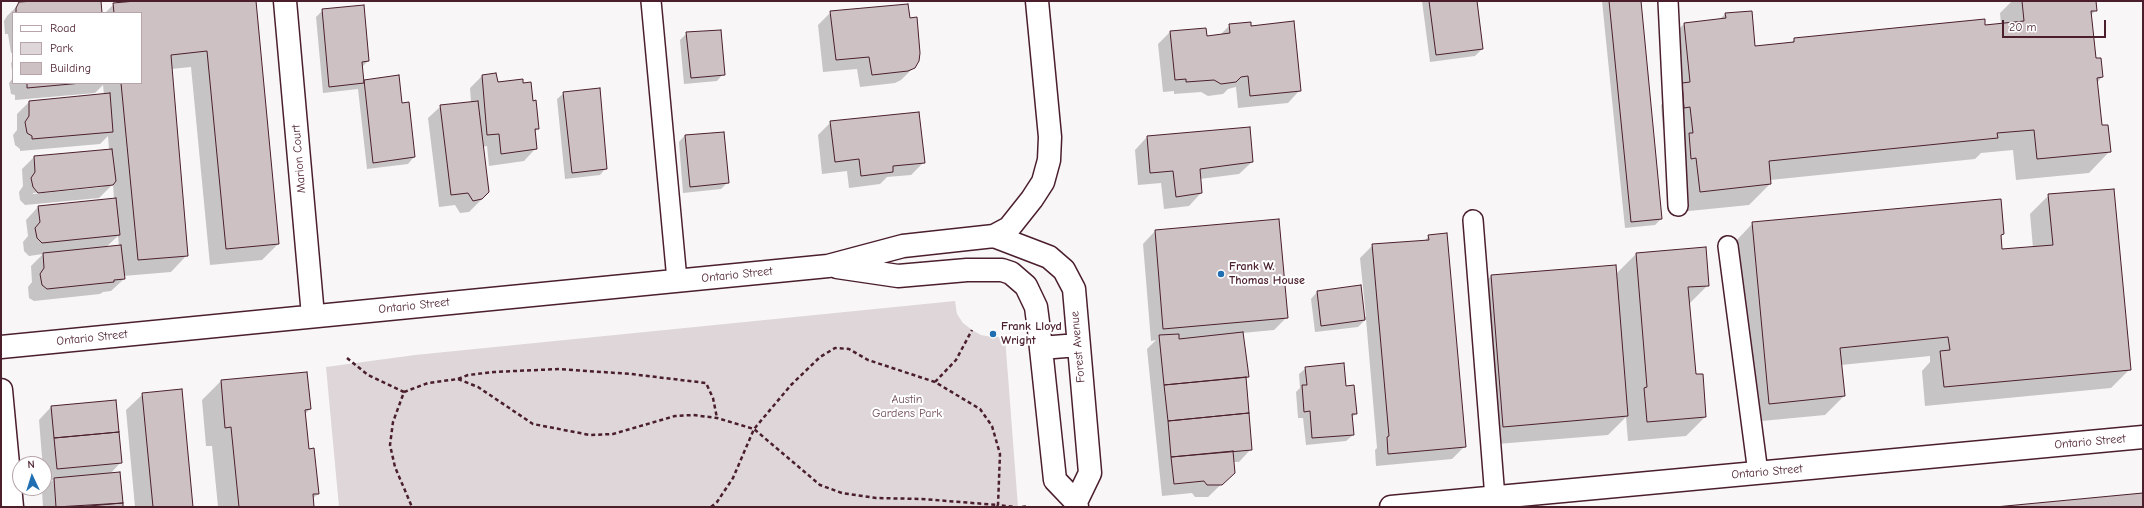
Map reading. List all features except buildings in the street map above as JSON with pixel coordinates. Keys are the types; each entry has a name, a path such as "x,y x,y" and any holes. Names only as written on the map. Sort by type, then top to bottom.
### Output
{"street":[{"name":"Marion Court","path":"285,1 313,316"},
{"path":"994,236 1009,228 1032,199 1043,182 1049,160 1050,137 1036,1"},
{"name":"Ontario Street","path":"1,347 828,266 903,246 972,240 994,236"},
{"name":"Forest Avenue","path":"967,270 1002,270 1011,273 1026,286 1036,307 1054,480 1077,504 1090,473 1074,289 1064,270 1049,257 994,236"},
{"name":"Ontario Street","path":"828,266 898,276 967,270"},
{"path":"1041,348 1078,345"},
{"path":"1,390 12,507"},
{"name":"Ontario Street","path":"1392,507 2143,437"}],"lane":[{"path":"651,1 677,280"},
{"path":"1668,1 1678,206"},
{"path":"1473,220 1495,498"},
{"path":"1728,246 1758,473"}],"path":[{"path":"935,382 956,360 972,330"},
{"path":"711,507 717,502 732,478 754,429 791,385 820,357 835,348 849,348 868,360 935,382 980,409 992,426 1000,454 998,506"},
{"path":"347,358 368,375 404,392 428,383 458,379 468,375 494,372 559,369 631,374 706,383 713,398 717,418"},
{"path":"458,379 478,387 534,424 590,435 614,434 675,416 693,415 717,418 754,429 820,485 842,493 876,498 922,499 1014,507"},
{"path":"404,392 393,422 390,445 395,467 411,506"},
{"path":"1022,507 1029,506"}],"green space":[{"name":"Austin Gardens Park","path":"955,301 957,314 963,323 972,330 981,335 1005,337 1018,507 339,507 326,367 415,355"}],"place":[{"name":"Frank W. Thomas House","path":"1221,274"},
{"name":"Frank Lloyd Wright","path":"993,334"}]}
